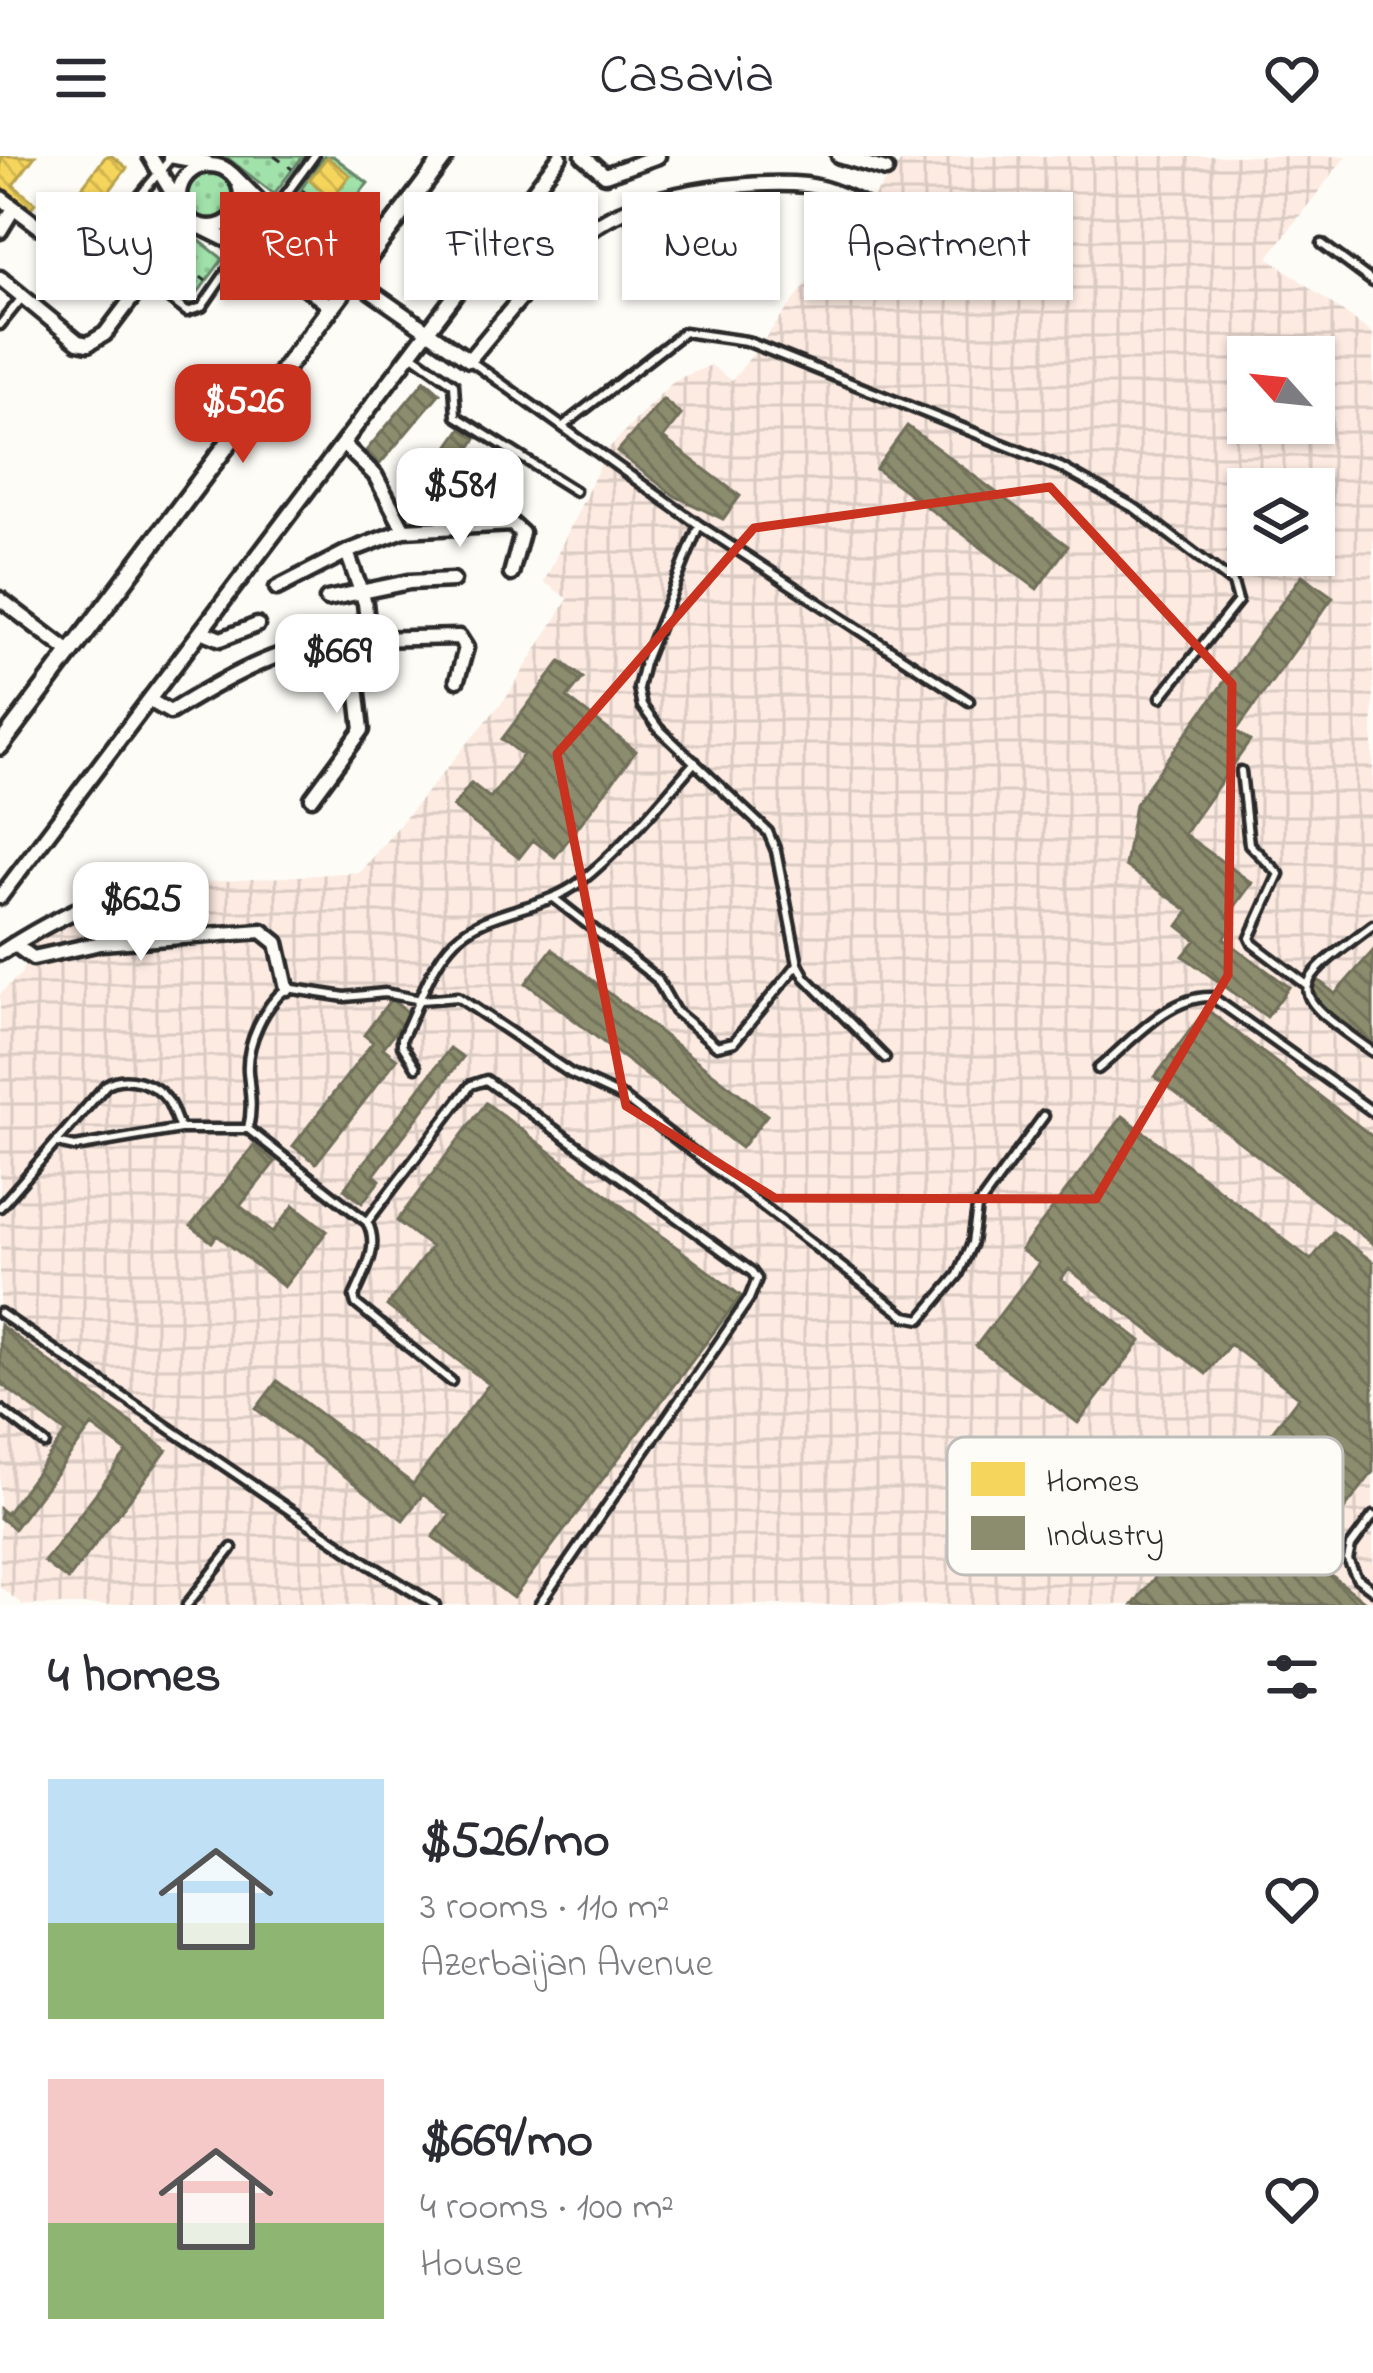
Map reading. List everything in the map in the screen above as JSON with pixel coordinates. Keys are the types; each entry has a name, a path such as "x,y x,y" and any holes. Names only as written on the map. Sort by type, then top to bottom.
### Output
{"street":[{"path":"150,156 172,192"},
{"path":"171,156 225,171 247,192"},
{"path":"380,242 445,156"},
{"path":"0,897 560,156"},
{"path":"583,156 605,175 658,156"},
{"path":"839,156 886,170"},
{"path":"180,192 187,176 198,167 225,171 241,194 235,214 218,226 196,227"},
{"path":"380,296 469,360 560,257 591,229 646,204 702,192 805,185 831,192"},
{"path":"0,197 36,225"},
{"path":"0,231 14,208"},
{"path":"0,278 78,342 88,344 105,334 132,300"},
{"path":"322,300 331,307"},
{"path":"0,746 336,300"},
{"path":"344,444 375,475 404,530"},
{"path":"277,588 346,552 404,530 512,524 522,533 511,574"},
{"path":"312,798 362,730 355,668 366,642 361,591 346,552"},
{"path":"327,599 409,582 452,580"},
{"path":"0,599 71,653"},
{"path":"201,631 221,639 256,625"},
{"path":"149,700 170,712 224,679 298,650 346,640 459,637 466,648 457,680"},
{"path":"0,953 105,897 182,880"},
{"path":"14,944 33,958 101,943 262,931 278,944 287,988"}],"lane":[{"path":"140,192 171,156"},
{"path":"288,192 314,156"},
{"path":"1322,244 1373,281"},
{"path":"174,300 194,312 220,282"},
{"path":"0,325 21,298"},
{"path":"563,426 684,332 746,341 1060,467 1136,509 1233,583 1238,601 1161,697"},
{"path":"410,352 454,384 456,416 575,491"},
{"path":"469,360 699,525 969,701"},
{"path":"699,525 644,663 638,688 642,706 658,728 768,832 798,964 805,977 886,1058"},
{"path":"416,1067 402,1045 443,954 467,931 555,898 579,883 625,841 695,762"},
{"path":"1241,771 1249,844 1279,874 1250,938 1307,985"},
{"path":"555,898 657,980 675,1011 717,1046 734,1042 798,964"},
{"path":"1373,925 1329,957 1307,985 1307,995 1320,1014 1373,1052"},
{"path":"248,1129 254,1104 249,1056 270,1004 287,988 345,997 385,993 469,1001 570,1073 622,1097 912,1318 926,1315 958,1275 972,1244 977,1208 1044,1116"},
{"path":"1098,1069 1176,1005 1195,996 1212,997 1373,1112"},
{"path":"0,1207 106,1084 118,1077 130,1078 167,1100 180,1129"},
{"path":"367,1222 471,1085 486,1080 758,1280 539,1605"},
{"path":"57,1142 75,1147 180,1129 248,1129 367,1222 374,1235 373,1251 356,1304 451,1381"},
{"path":"0,1313 435,1605"},
{"path":"0,1409 45,1444"},
{"path":"1373,1516 1348,1560 1357,1578 1373,1590"},
{"path":"187,1605 232,1548"}],"path":[{"path":"274,156 292,170"},
{"path":"301,189 305,192"},
{"path":"196,274 206,281"}],"highlighted area":[{"path":"1050,487 1232,684 1228,975 1096,1199 775,1198 626,1106 557,754 754,528"}],"shaded area":[{"path":"905,156 1346,156 1268,257 1373,334 1373,1605 23,1605 0,1587 0,994 21,974 34,937 103,904 193,883 360,872 508,695 568,599 544,582 608,449 673,381 711,365 732,381 804,287 804,300 1073,300 1073,192 877,192"}],"green space":[{"path":"225,156 303,156 271,192"},
{"path":"324,156 333,156 368,183 361,192 299,192"},
{"path":"202,176 218,176 231,192 220,192 218,216 196,212 196,192 189,192"},
{"path":"196,238 220,257 196,295"}],"building: Homes":[{"path":"1,156 35,156 13,185 35,203 29,211 0,188"},
{"path":"106,156 127,168 109,192 78,192"},
{"path":"327,157 350,175 337,192 324,192 309,180"}],"building: Industry":[{"path":"425,380 440,393 379,465 365,452"},
{"path":"663,399 681,415 663,438 740,496 723,519 675,496 617,452"},
{"path":"907,426 1068,546 1037,589 876,469"},
{"path":"461,428 476,439 435,498 420,487"},
{"path":"1301,576 1333,597 1236,731 1250,741 1184,834 1252,883 1227,917 1235,923 1224,939 1289,987 1267,1017 1183,956 1196,940 1178,926 1189,911 1125,866 1135,804"},
{"path":"561,661 583,678 567,698 636,751 555,857 533,840 519,858 453,807 471,783 490,798 523,755 502,739"},
{"path":"552,949 767,1115 741,1148 526,983"},
{"path":"1373,951 1373,1044 1321,1006 1312,986 1318,980 1335,994"},
{"path":"391,999 409,1014 383,1048 397,1059 316,1163 293,1146 373,1042 364,1035"},
{"path":"1206,1009 1373,1137 1373,1244 1155,1077"},
{"path":"450,1048 463,1057 374,1175 380,1180 362,1203 344,1189"},
{"path":"486,1103 741,1296 513,1598 433,1537 450,1515 423,1494 403,1520 256,1409 277,1381 413,1484 489,1384 387,1306 431,1247 397,1221"},
{"path":"1123,1116 1311,1260 1333,1232 1373,1262 1373,1472 1343,1511 1343,1437 1268,1437 1299,1397 1230,1344 1206,1374 1069,1269 1061,1279 1141,1341 1078,1423 976,1346 1039,1263 1021,1250"},
{"path":"254,1145 275,1162 240,1206 273,1232 294,1205 327,1231 284,1287 217,1235 212,1242 191,1226"},
{"path":"0,1325 167,1450 68,1580 44,1562 127,1452 92,1426 14,1529 0,1518 0,1509 6,1514 66,1433 0,1383"},
{"path":"1156,1575 1331,1575 1369,1605 1133,1605"}]}
